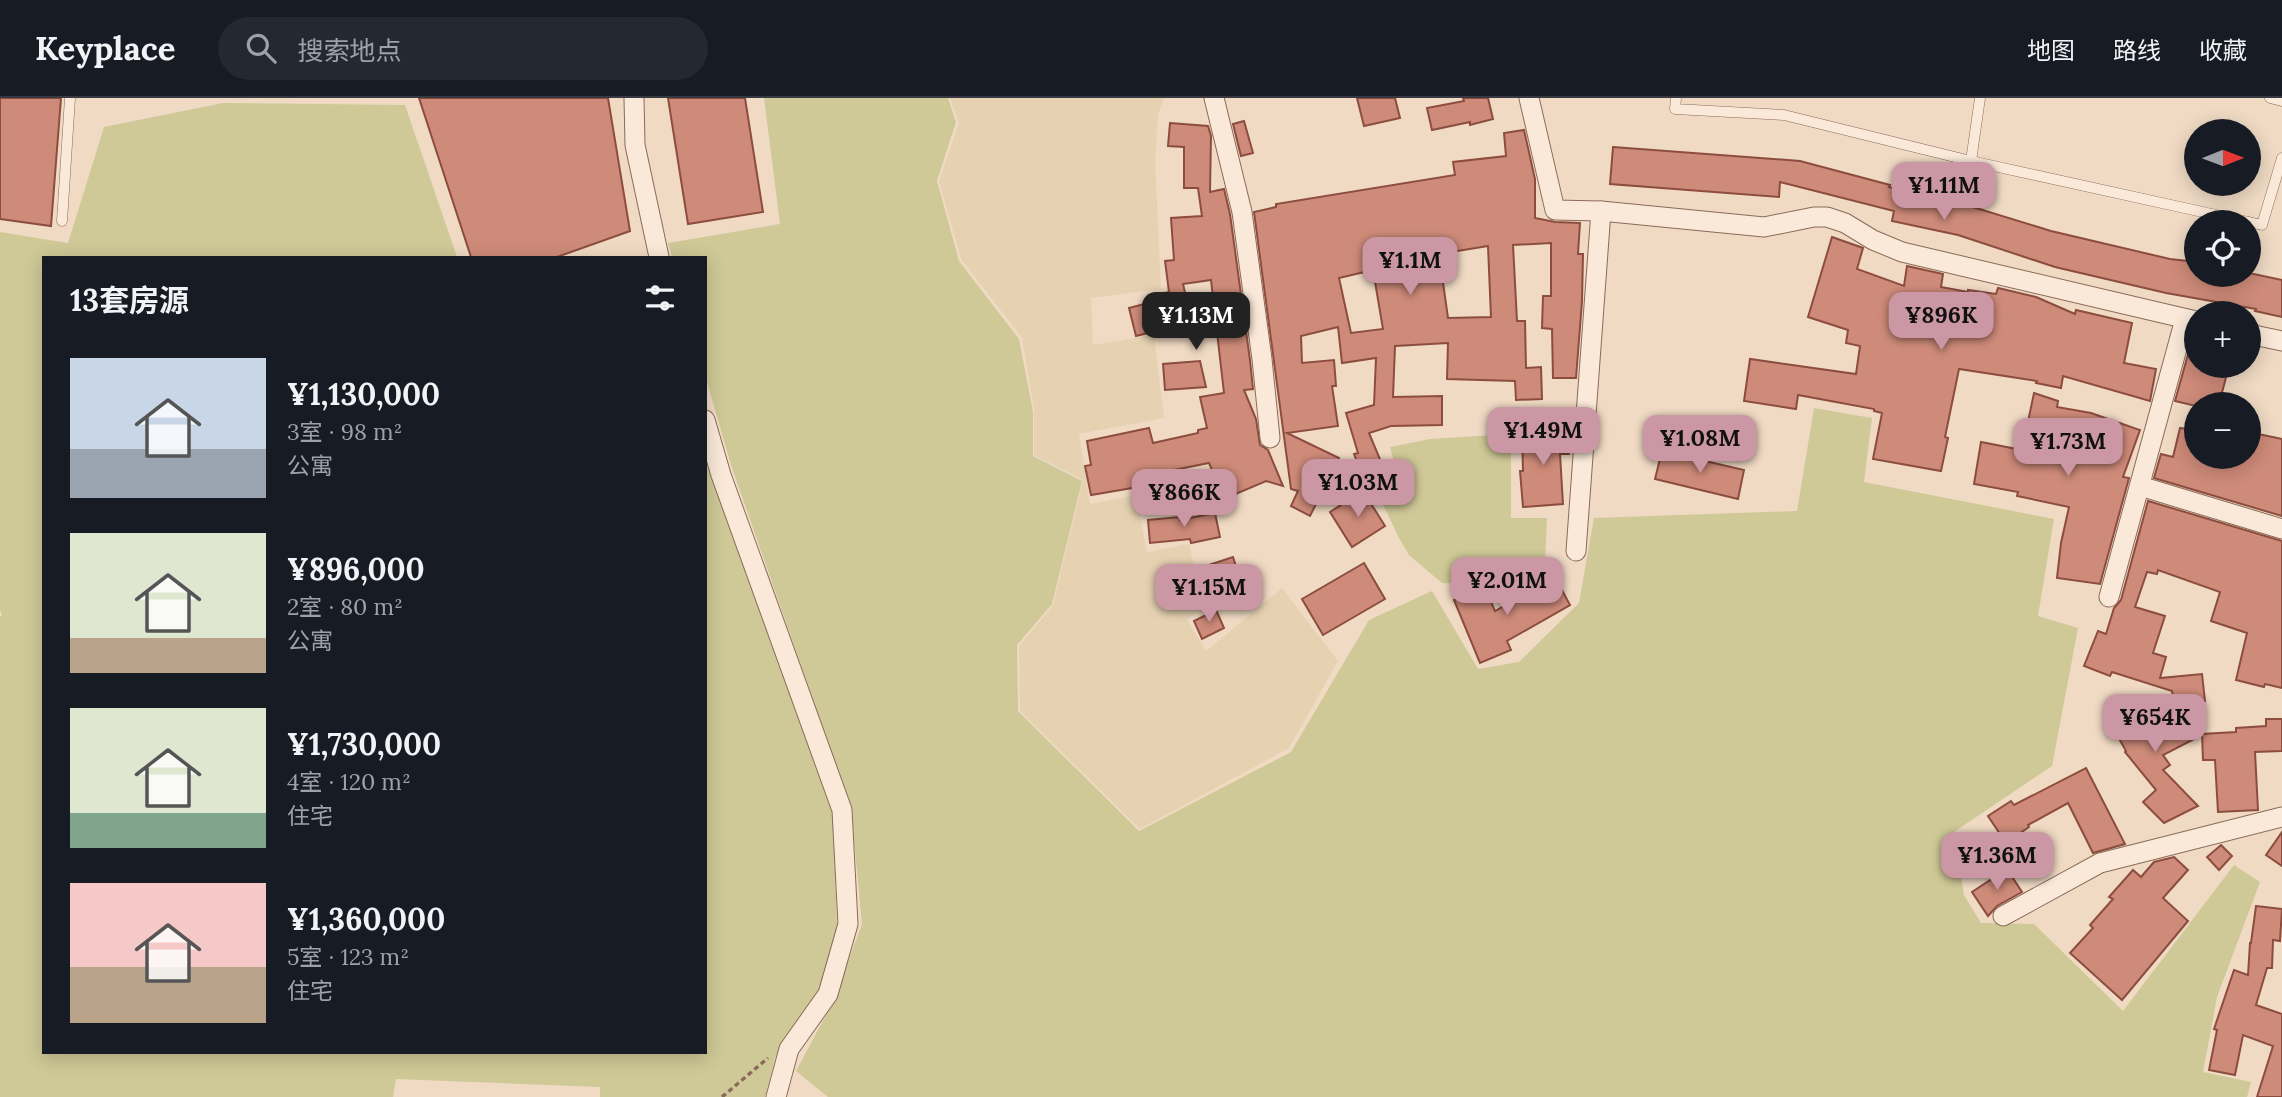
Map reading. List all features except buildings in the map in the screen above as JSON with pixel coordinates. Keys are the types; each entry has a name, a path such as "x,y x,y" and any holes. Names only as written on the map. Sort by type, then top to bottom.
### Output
{"street":[{"path":"635,98 635,145 659,256"},
{"path":"1214,98 1242,212 1270,438"},
{"path":"1528,98 1555,210 1601,211 1764,227 1827,217 1845,223 1873,240 1902,252 2184,318"},
{"path":"1576,551 1601,211"},
{"path":"2261,337 2282,341"},
{"path":"2109,597 2184,343"},
{"path":"707,426 721,475 842,810 848,924 828,994 789,1049 776,1097"},
{"path":"2140,486 2282,529"},
{"path":"2003,916 2100,863 2282,817"}],"lane":[{"path":"62,221 70,98"},
{"path":"1676,98 1675,109 1784,116 2194,210"},
{"path":"1971,161 1980,98"},
{"path":"2270,98 2282,101"},
{"path":"2261,225 2282,158"}],"path":[{"path":"722,1097 764,1060 789,1049"}],"shaded area":[{"path":"764,98 948,98 956,122 937,181 959,261 1019,339 1033,412 1033,456 1082,481 1052,604 1017,645 1018,711 1139,831 1291,752 1369,620 1432,591 1478,669 1519,662 1579,603 1594,518 1797,511 1814,408 1872,418 1864,482 2054,519 2038,616 2078,628 2052,766 1954,832 1964,895 1981,923 2034,924 2123,1011 2234,865 2260,882 2217,997 2203,1072 2251,1082 2247,1097 828,1097 796,1071 833,1002 862,924 851,808 732,468 707,382 707,256 672,256 668,243 780,224"},
{"path":"950,98 1164,98 1158,115 1155,161 1161,289 1091,298 1093,345 1154,335 1164,418 1079,434 1090,504 1136,495 1147,552 1189,544 1204,609 1187,619 1206,651 1282,588 1338,661 1289,748 1140,829 1020,711 1019,646 1053,605 1083,480 1034,455 1034,410 1022,338 961,259 939,181 959,123"},
{"path":"223,103 405,105 457,256 42,256 42,1054 707,1054 707,448 833,809 837,925 820,994 775,1058 765,1097 600,1097 600,1087 396,1079 393,1097 0,1097 0,232 68,243 104,127"},
{"path":"1511,434 1511,518 1547,518 1545,563 1516,579 1474,584 1442,583 1409,555 1379,496 1400,484 1390,447 1430,439"}]}
